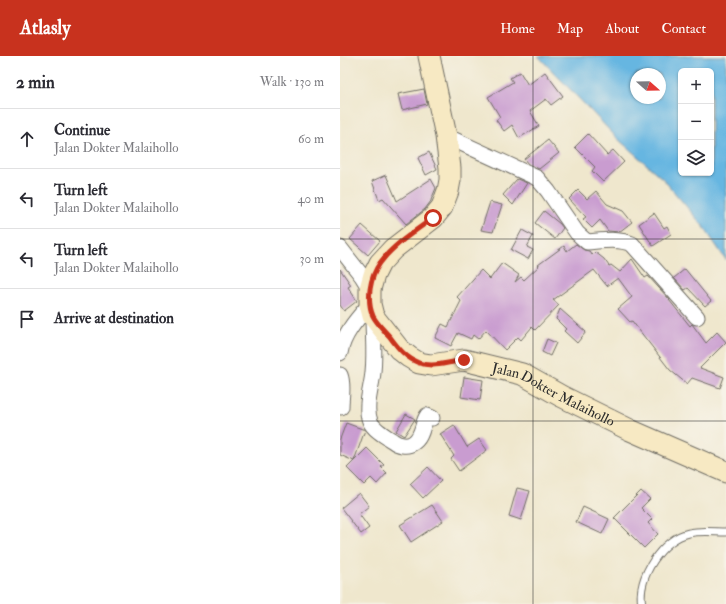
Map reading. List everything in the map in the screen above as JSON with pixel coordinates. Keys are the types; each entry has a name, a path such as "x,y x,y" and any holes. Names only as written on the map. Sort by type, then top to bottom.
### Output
{"main road":[{"path":"371,303 374,275 380,263 399,244 433,218 442,207 448,191 450,180 446,136 429,56"},
{"name":"Jalan Dokter Malaihollo","path":"371,303 399,349 409,358 419,363 431,365 464,360 522,374 560,396 624,427 726,472"}],"street":[{"path":"446,136 537,178 548,191 577,233 587,242 610,240 625,241 632,244 697,317"},
{"path":"340,248 362,276 371,303 373,372 369,395 370,420 374,427 394,442 403,445 414,442 422,431 426,416 432,418"},
{"path":"340,353 341,347 355,322 371,303"},
{"path":"340,375 343,383 340,394 341,407"}],"lane":[{"path":"642,604 641,590 643,579 656,556 668,545 678,537 688,533 726,532"}],"water":[{"path":"538,56 726,56 726,260 703,226 663,179 618,139"}],"building":[{"path":"520,72 528,85 545,72 563,96 551,105 546,99 530,111 539,126 519,138 512,125 504,131 496,120 500,117 488,97 513,82 510,78"},
{"path":"424,89 427,104 402,110 398,94"},
{"path":"588,134 607,155 613,150 624,162 603,182 592,171 595,167 575,147"},
{"path":"548,140 559,153 539,169 528,164 524,159"},
{"path":"429,152 437,169 426,175 418,158"},
{"path":"386,175 397,201 431,179 436,188 431,201 425,209 406,224 383,198 379,200 372,181"},
{"path":"517,179 527,183 513,205 503,195"},
{"path":"578,190 587,199 596,191 607,204 623,211 632,222 619,232 608,231 600,220 592,228 583,219 586,217 569,199"},
{"path":"490,202 502,205 493,232 481,230"},
{"path":"544,211 563,228 555,239 535,223"},
{"path":"654,213 664,228 667,226 671,234 653,246 639,224"},
{"path":"362,225 380,241 368,255 350,239"},
{"path":"522,230 533,236 527,247 533,250 528,259 511,250"},
{"path":"576,244 584,250 589,251 592,255 595,252 604,259 609,266 611,265 620,272 632,259 645,278 648,276 670,300 690,326 692,324 706,343 717,332 726,342 700,368 724,377 720,388 692,378 687,384 670,370 632,321 630,322 618,309 632,297 618,278 607,286 594,270 553,300 559,305 535,330 532,327 521,340 518,337 505,350 486,330 478,339 473,335 471,339 458,333 451,346 435,338 442,324 448,327 461,301 457,297 481,270 490,279 502,263 519,275 515,282 521,277 524,280 539,266 538,265 564,246 567,251"},
{"path":"340,269 351,285 348,287 357,301 344,311 340,305"},
{"path":"685,269 711,301 705,306 688,288 685,290 674,278"},
{"path":"560,309 586,332 577,343 564,331 566,329 556,319"},
{"path":"547,339 556,343 550,356 542,352"},
{"path":"464,377 483,380 480,400 461,397"},
{"path":"406,414 415,419 404,436 396,431"},
{"path":"346,423 365,430 354,461 340,455 340,439"},
{"path":"454,425 467,447 479,439 487,450 459,471 451,459 454,456 440,434"},
{"path":"367,448 384,465 381,467 387,473 377,484 371,478 364,485 347,468"},
{"path":"428,467 441,481 423,498 410,484"},
{"path":"517,488 530,491 521,520 509,516"},
{"path":"641,491 650,499 641,508 652,519 648,523 658,534 644,548 614,518"},
{"path":"359,493 369,506 359,514 369,528 361,534 341,508"},
{"path":"432,505 443,521 411,542 400,525"},
{"path":"583,507 609,519 602,534 576,522"}],"route":[{"path":"433,218 393,249 380,263 374,275 370,289 370,304 373,316 399,349 409,358 419,363 431,365 464,360"}]}
